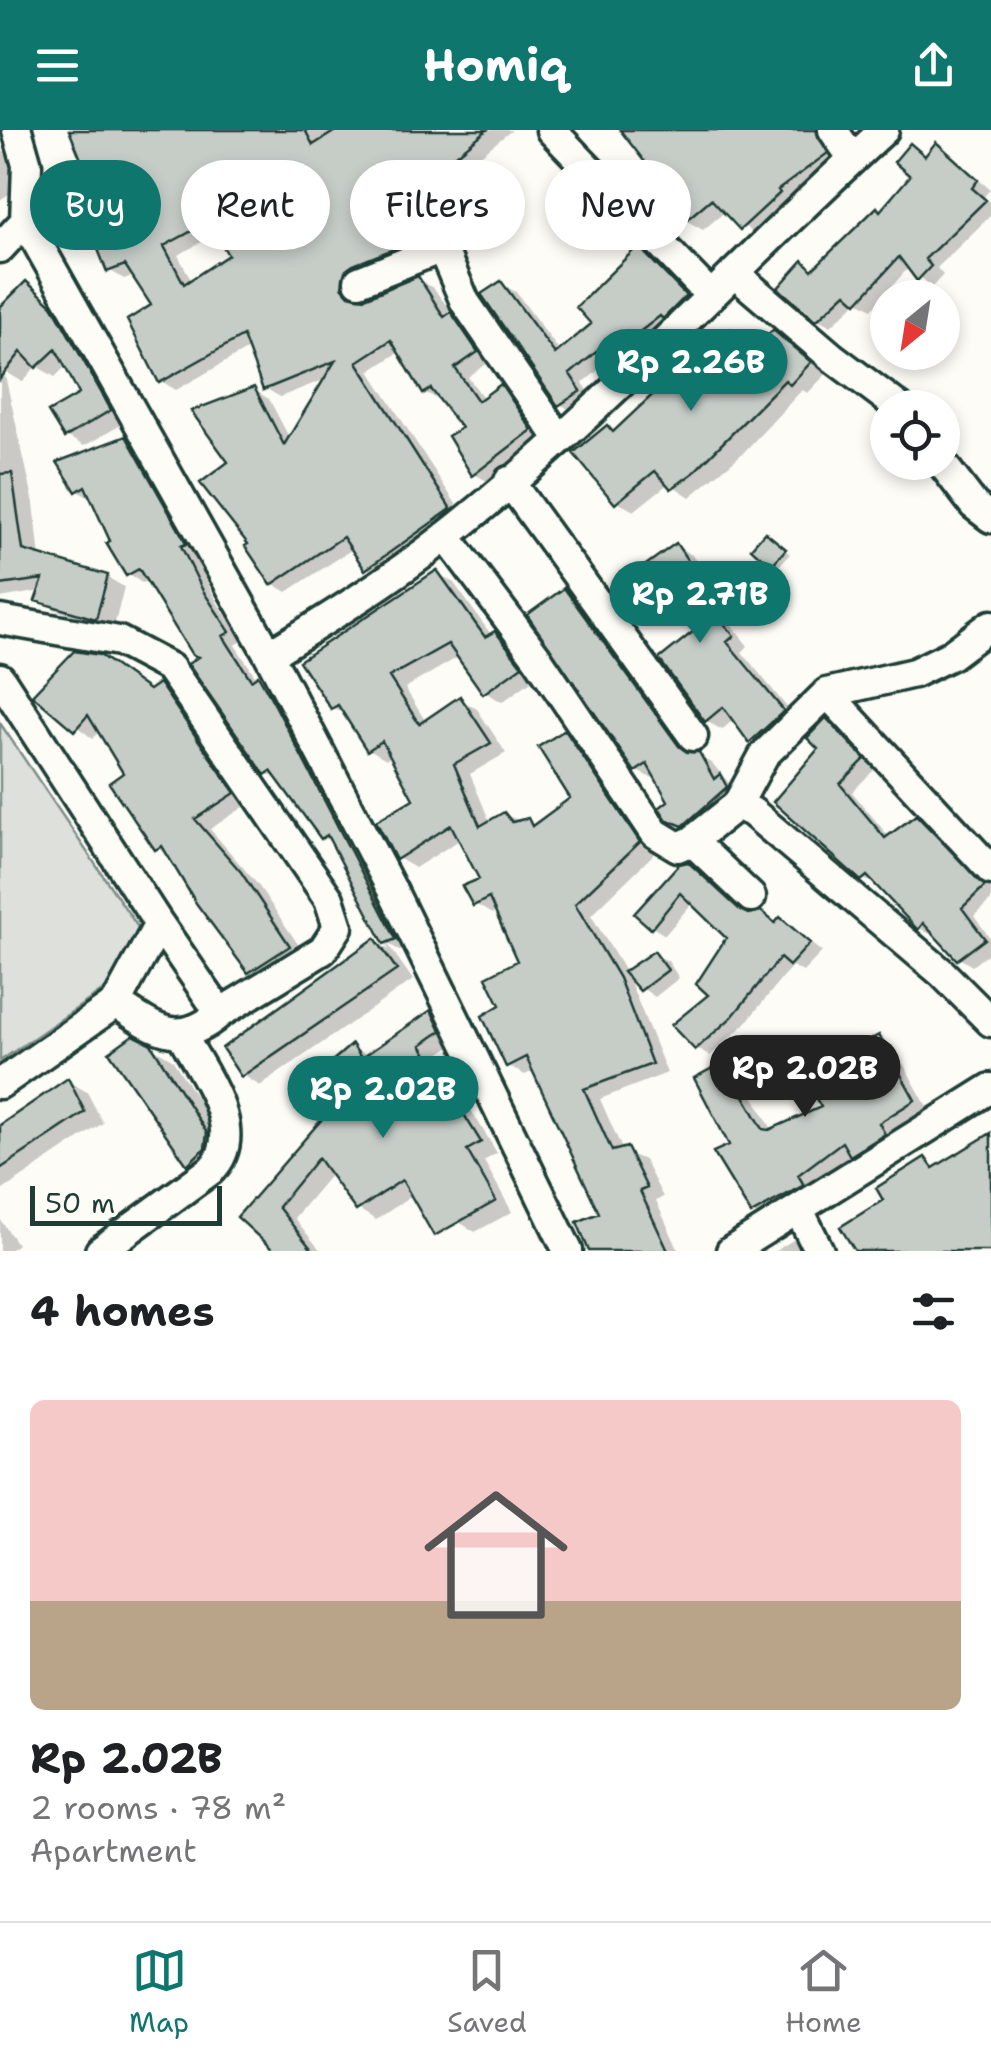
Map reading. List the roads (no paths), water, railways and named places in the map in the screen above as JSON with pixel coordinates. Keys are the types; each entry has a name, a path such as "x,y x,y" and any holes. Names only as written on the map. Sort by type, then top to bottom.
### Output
{"street":[{"path":"17,130 28,165 25,221 269,656 392,890 568,1251"},
{"path":"550,130 711,296"},
{"path":"832,130 853,158"},
{"path":"269,656 356,602 446,536 559,438 884,130"},
{"path":"0,248 25,221"},
{"path":"359,281 442,248 465,302 559,438"},
{"path":"734,273 876,390"},
{"path":"955,480 974,505 991,518"},
{"path":"510,481 693,736"},
{"path":"446,536 536,656 655,833 678,847 692,841 738,805 764,755 827,693 914,673 951,655 991,626"},
{"path":"0,620 119,641 170,668 329,899 338,927 323,950 220,1013 201,1030 182,1035 160,1029 116,1002"},
{"path":"0,678 220,1013"},
{"path":"827,693 991,870"},
{"path":"738,805 878,917 991,1022"},
{"path":"692,841 752,897"},
{"path":"0,1084 116,1002 160,924"},
{"path":"100,1251 210,1170 226,1152 228,1136 214,1094 182,1035"},
{"path":"731,1251 986,1101"},
{"path":"799,1210 819,1251"}]}
